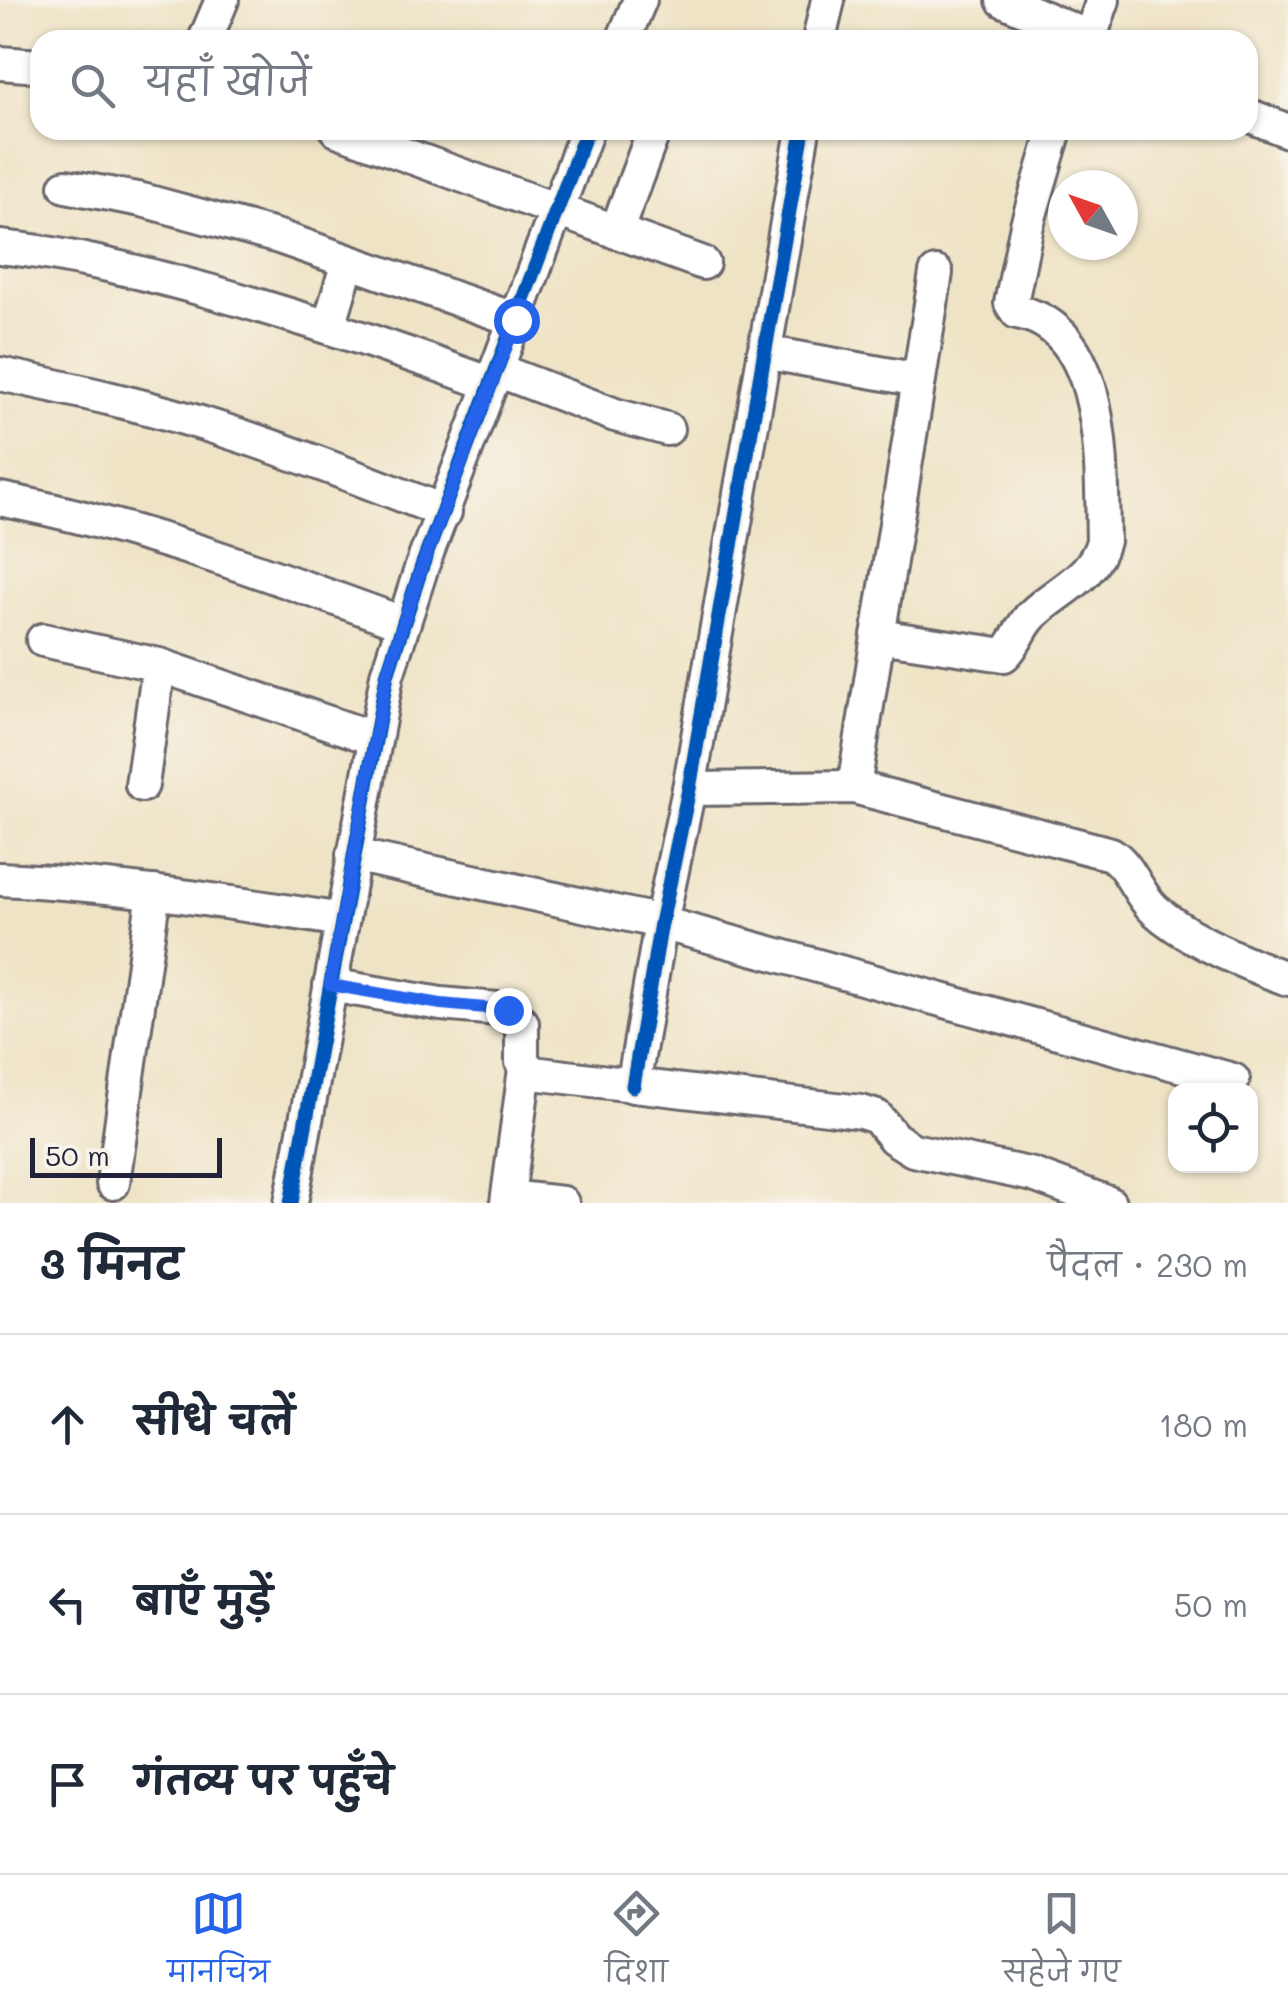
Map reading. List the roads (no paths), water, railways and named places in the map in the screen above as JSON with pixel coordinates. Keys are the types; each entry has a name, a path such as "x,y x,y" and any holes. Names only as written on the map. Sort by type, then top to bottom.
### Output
{"street":[{"path":"210,30 222,0"},
{"path":"627,30 640,0"},
{"path":"821,30 828,0"},
{"path":"1003,0 1071,30"},
{"path":"1094,30 1104,0"},
{"path":"0,63 30,65"},
{"path":"1258,119 1288,131"},
{"path":"364,140 703,262"},
{"path":"290,1203 374,738 402,623 583,140"},
{"path":"616,232 650,140"},
{"path":"633,1086 660,923 689,789 801,140"},
{"path":"878,636 1004,655 1027,620 1079,579 1100,552 1100,467 1095,405 1088,378 1052,325 1037,315 1018,312 1011,303 1027,224 1053,140"},
{"path":"66,186 211,217 516,320"},
{"path":"0,247 104,264 329,326 667,429"},
{"path":"329,326 348,262"},
{"path":"854,786 936,273"},
{"path":"764,352 918,380"},
{"path":"0,374 118,400 222,429 445,512"},
{"path":"0,499 81,515 187,546 402,623"},
{"path":"42,640 159,665 374,738"},
{"path":"142,784 159,665"},
{"path":"689,789 854,786 1111,854 1121,862 1153,909 1164,917 1288,980"},
{"path":"353,855 660,923 1232,1080"},
{"path":"0,880 68,882 154,892 342,920"},
{"path":"113,1183 154,892"},
{"path":"330,985 441,1004 508,1010 522,1023 525,1069 507,1200 562,1203"},
{"path":"525,1069 547,1076 861,1112 877,1118 894,1138 913,1150 1034,1189 1109,1203"}]}
